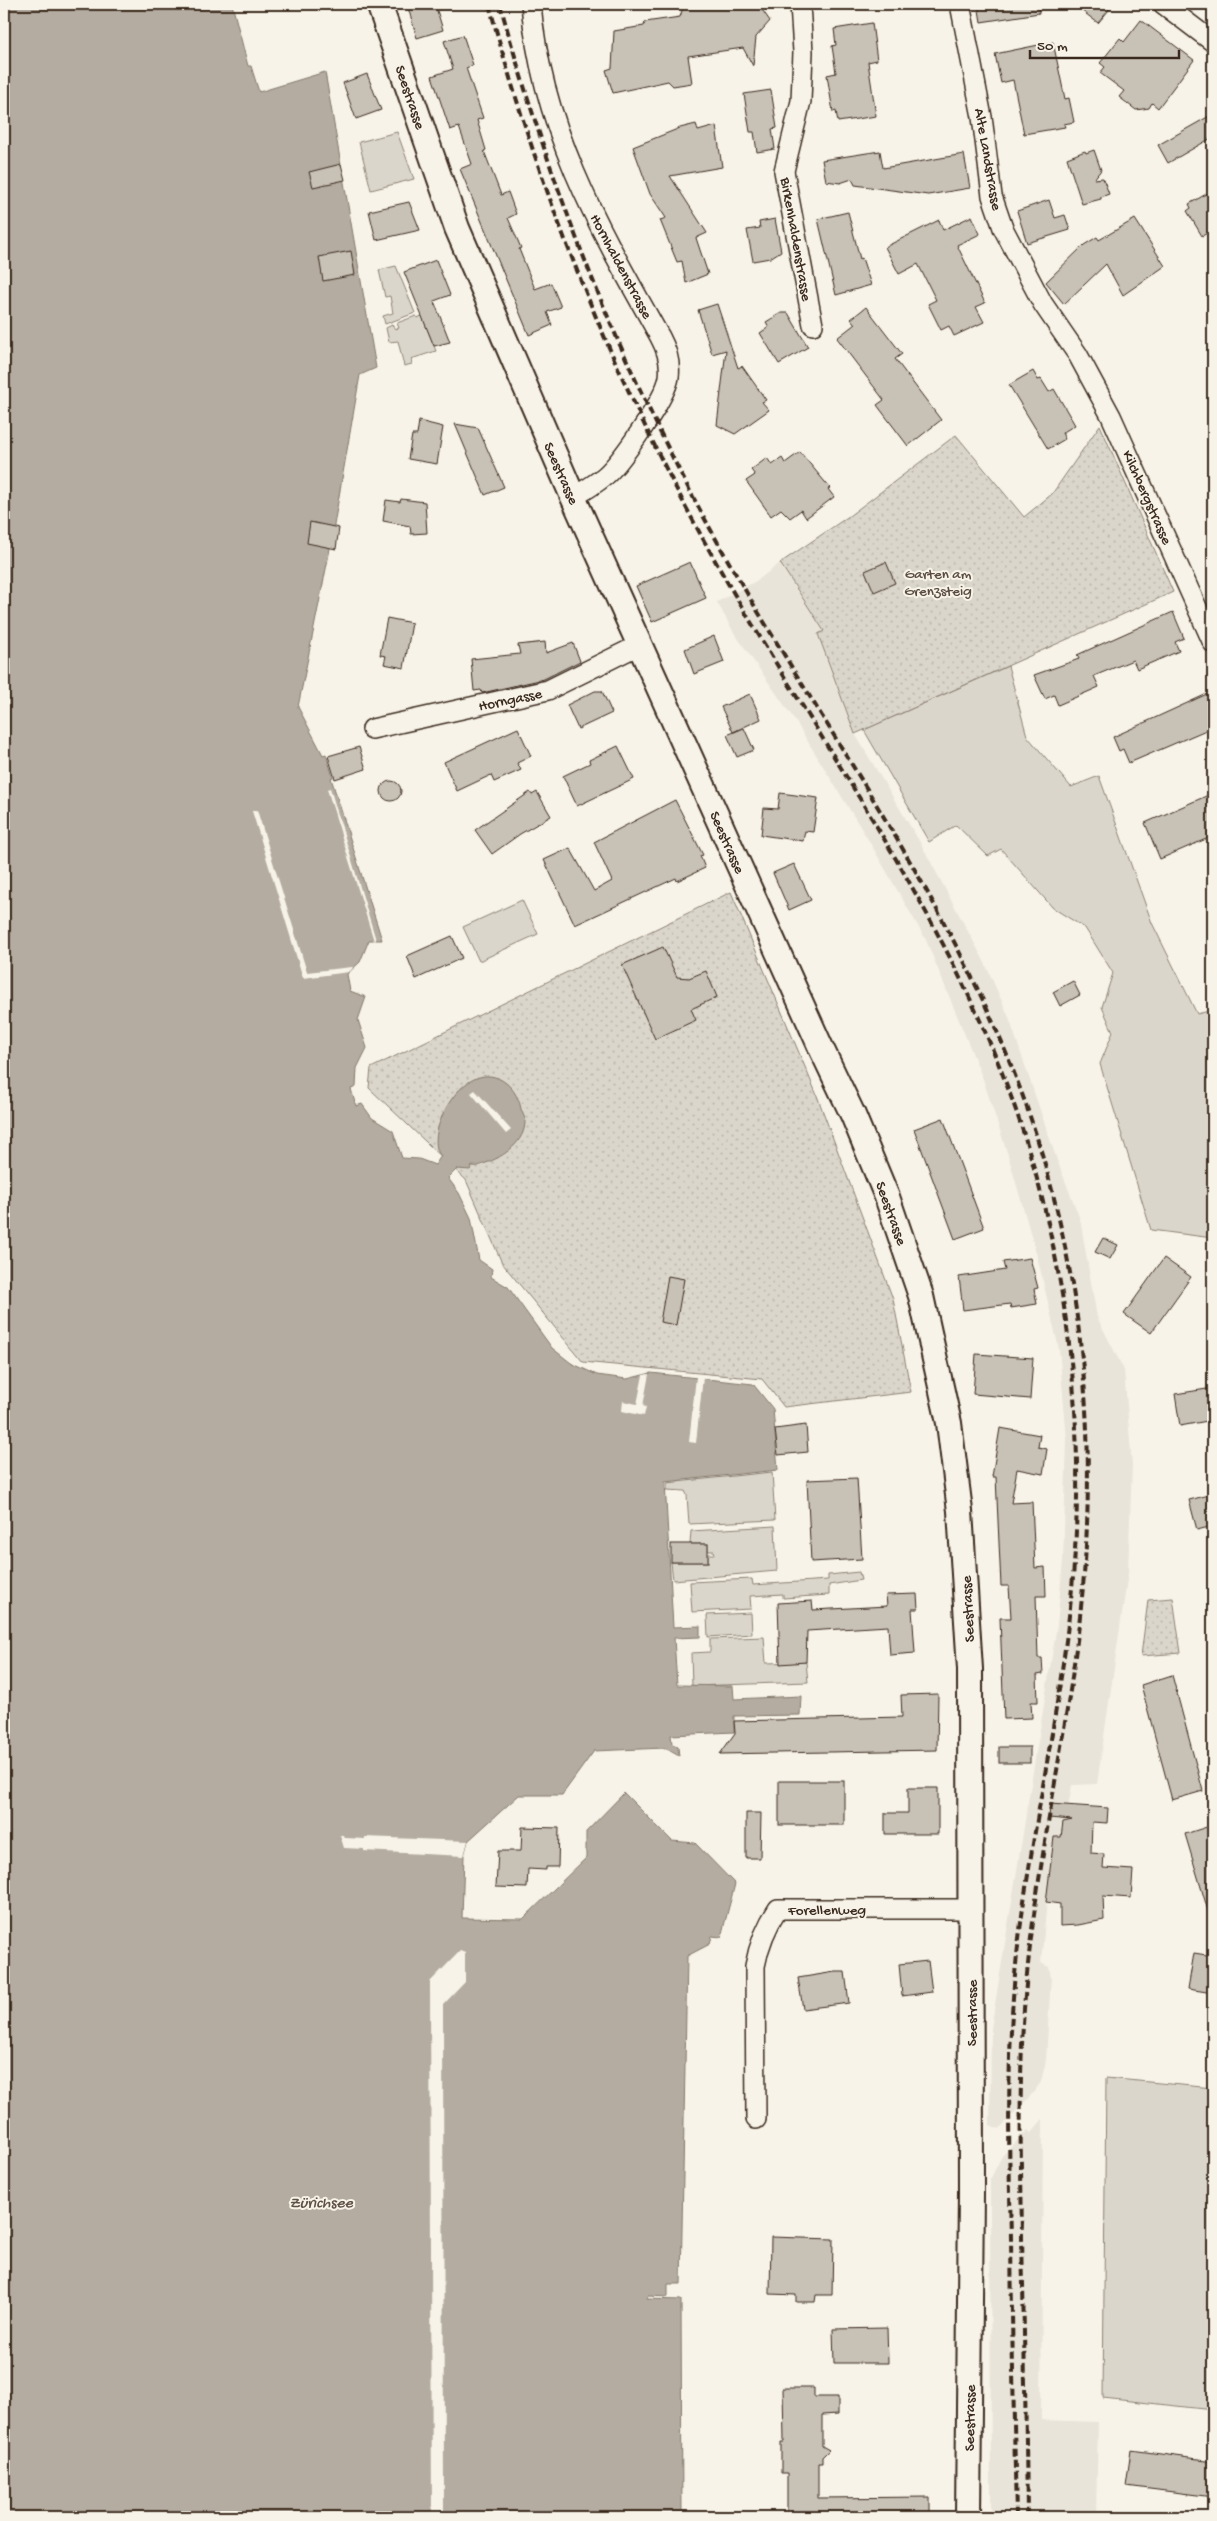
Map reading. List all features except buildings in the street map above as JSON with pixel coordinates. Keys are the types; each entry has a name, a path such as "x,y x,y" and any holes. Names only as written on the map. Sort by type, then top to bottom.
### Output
{"main road":[{"name":"Seestrasse","path":"379,4 457,228 573,497 853,1116 887,1197 921,1296 948,1423 962,1532 970,1669 971,1909 968,2517"}],"street":[{"name":"Hornhaldenstrasse","path":"531,4 541,77 566,152 597,222 660,337 669,359 669,376 663,394 621,457 606,475 573,497"},
{"name":"Birkenhaldenstrasse","path":"800,4 803,52 801,101 784,171 813,325"},
{"name":"Alte Landstrasse","path":"960,4 982,116 992,196 1003,228 1043,304 1078,355"},
{"path":"1163,4 1213,42"},
{"name":"Kilchbergstrasse","path":"1078,355 1115,424 1213,643"},
{"name":"Horngasse","path":"372,729 548,690 639,645"},
{"name":"Forellenweg","path":"756,2119 755,1966 759,1946 766,1928 778,1909 971,1909"}],"shaded area":[{"path":"780,563 824,631 818,634 855,734 921,844 984,961 1008,1015 1057,1160 1080,1219 1097,1317 1124,1370 1132,1465 1128,1573 1097,1784 1072,1785 1066,1820 1063,1820 1060,1837 1053,1837 1041,1963 1049,1967 1051,1977 1046,2060 1041,2082 999,2129 990,2125 991,2029 1057,1625 1063,1560 1067,1440 1059,1349 1037,1256 1008,1155 983,1079 926,940 869,841 794,719 733,631 717,602 758,580"},
{"path":"1043,2119 1041,2420 1098,2422 1096,2517 991,2517 990,2180 1002,2156 1028,2130 1031,2133"}],"green space":[{"path":"397,132 414,179 371,190 359,142"},
{"path":"396,266 415,313 385,324 383,316 393,313 390,296 385,297 379,270"},
{"path":"416,316 417,318 422,316 436,351 411,359 412,364 404,366 398,341 389,342 386,328 392,325 395,329 399,328 397,323"},
{"name":"Garten am Grenzsteig","path":"1100,425 1173,592 855,734 818,634 824,631 780,563 849,516 956,435 1024,517 1052,494"},
{"path":"1008,666 1027,736 1071,787 1099,776 1152,923 1197,1014 1213,1010 1213,1238 1151,1230 1100,1064 1113,1032 1102,1007 1113,973 1085,928 1053,908 1001,849 988,856 956,825 929,842 864,730"},
{"path":"731,892 816,1093 893,1299 911,1392 784,1407 762,1379 583,1362 502,1263 466,1180 369,1088 371,1068"},
{"path":"522,900 538,934 479,961 463,927"},
{"path":"772,1472 775,1520 689,1524 687,1495 685,1491 667,1490 667,1483"},
{"path":"775,1526 777,1571 673,1580 671,1562 708,1562 708,1554 715,1554 714,1551 708,1551 708,1544 690,1544 691,1531"},
{"path":"859,1572 861,1580 829,1585 829,1595 783,1598 783,1594 750,1596 751,1609 692,1612 690,1582 752,1579 753,1585 828,1580 828,1575"},
{"path":"1173,1598 1181,1653 1141,1656 1148,1600"},
{"path":"751,1613 752,1634 708,1637 707,1615"},
{"path":"764,1637 766,1663 806,1662 808,1682 692,1686 691,1653 710,1652 710,1639"},
{"path":"1106,2078 1213,2088 1213,2410 1103,2398"}],"water":[{"name":"Zürichsee","path":"4,4 232,4 248,66 251,66 259,92 325,72 376,368 360,375 329,554 298,707 323,755 326,754 333,777 331,778 382,940 369,940 360,962 347,974 350,991 366,997 358,1020 367,1048 357,1068 356,1087 351,1089 356,1106 362,1104 372,1118 393,1131 402,1158 419,1159 435,1165 441,1156 436,1146 437,1132 442,1116 451,1100 463,1087 476,1078 491,1076 506,1083 516,1095 525,1118 522,1135 518,1142 499,1157 479,1166 472,1166 470,1170 457,1169 448,1178 459,1193 471,1218 479,1260 492,1269 491,1277 508,1287 552,1348 571,1363 597,1375 627,1379 651,1373 753,1384 773,1409 778,1470 665,1482 673,1627 700,1626 700,1637 674,1638 677,1685 733,1686 734,1699 801,1696 800,1715 734,1716 734,1732 671,1735 672,1744 678,1747 679,1756 665,1748 594,1751 562,1795 519,1795 468,1841 464,1856 462,1918 523,1919 586,1858 586,1832 624,1793 672,1841 695,1843 735,1884 721,1937 712,1936 710,1944 687,1956 681,2284 668,2284 668,2297 648,2296 647,2299 681,2300 682,2517 4,2517"}],"pier":[{"path":"330,788 376,940 374,941 327,789"},
{"path":"257,810 307,972 352,967 349,972 303,978 252,811"},
{"path":"475,1090 511,1130 506,1134 471,1093"},
{"path":"649,1374 643,1406 646,1407 644,1416 622,1411 623,1401 637,1404 643,1375"},
{"path":"696,1377 703,1377 696,1443 689,1442"},
{"path":"340,1835 344,1835 345,1838 365,1839 365,1837 468,1841 464,1856 364,1851 364,1849 344,1848"},
{"path":"460,1951 465,1953 465,1982 443,2005 444,2517 432,2517 430,1982"}],"railway":[{"path":"489,4 535,157 562,232 623,379 657,451 733,592 903,871 942,942 978,1015 1009,1090 1034,1168 1048,1223 1068,1334 1074,1390 1077,1503 1069,1616 1056,1709 1025,1892 1012,2017 1009,2143 1016,2517"},
{"path":"500,4 521,76 569,217 596,287 656,424 726,557 905,853 947,929 985,1006 1019,1085 1046,1168 1060,1223 1071,1278 1085,1390 1088,1503 1080,1616 1037,1892 1023,2017 1021,2143 1027,2517"}]}
